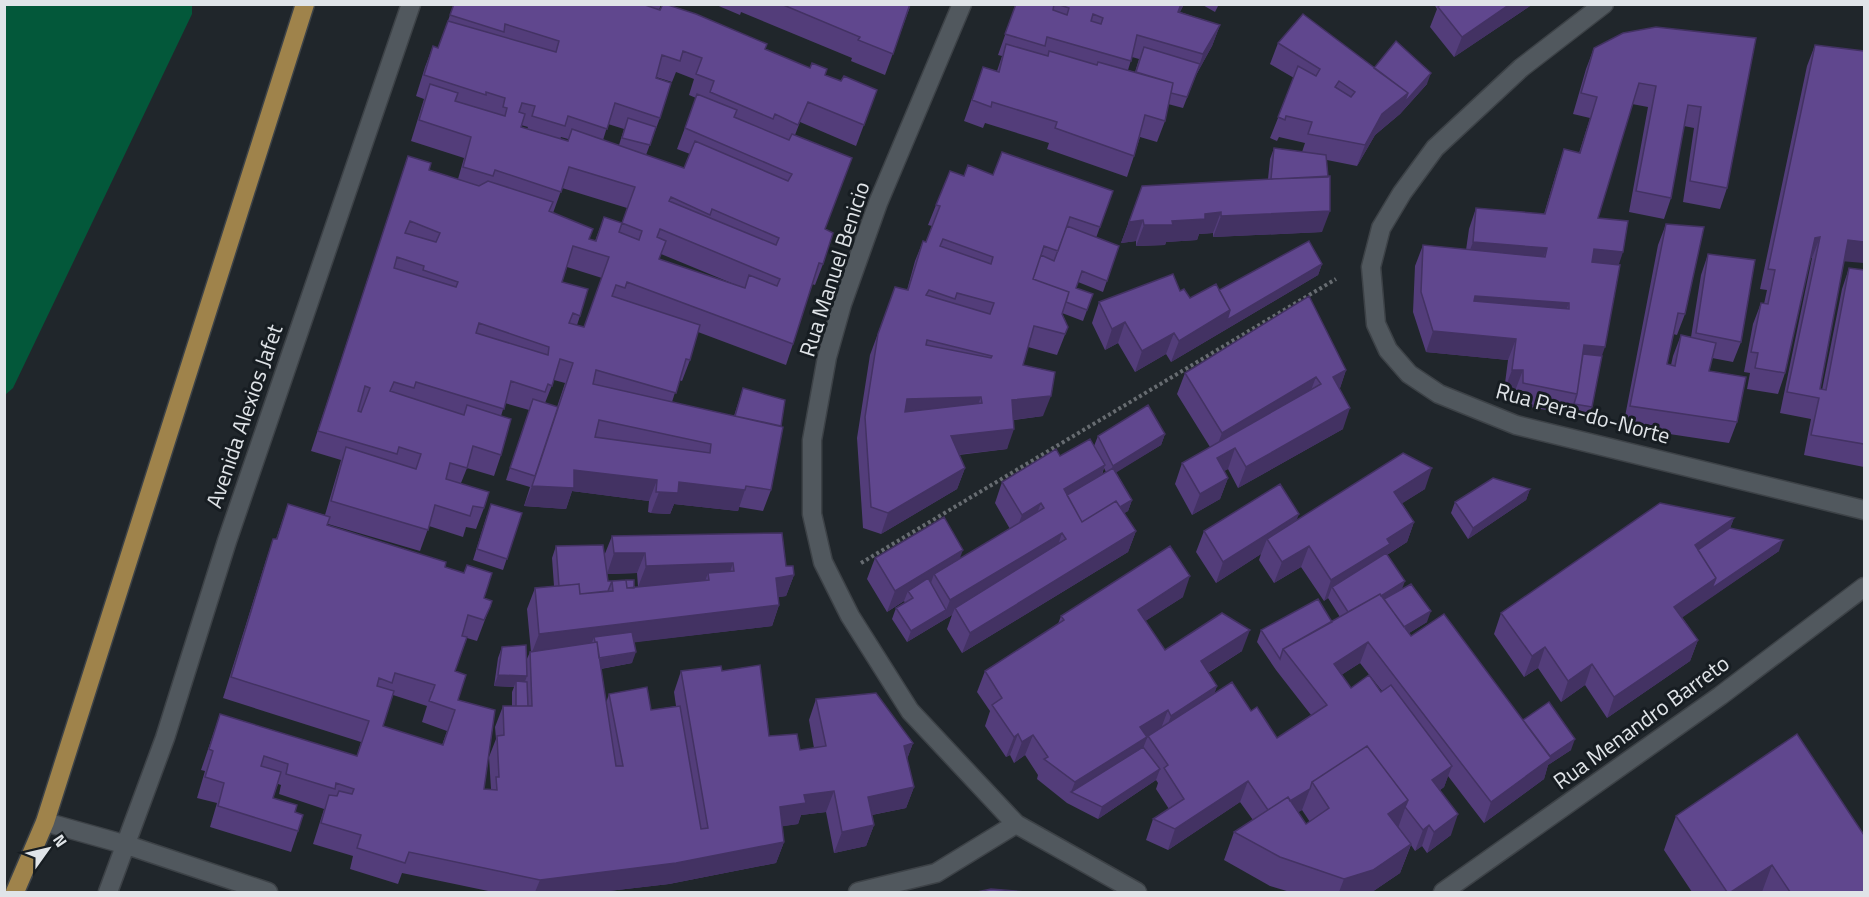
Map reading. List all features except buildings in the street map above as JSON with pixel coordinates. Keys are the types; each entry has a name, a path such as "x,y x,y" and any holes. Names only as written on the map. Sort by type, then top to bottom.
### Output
{"main road":[{"path":"15,892 45,822 304,4"}],"street":[{"name":"Avenida Alexios Jafet","path":"108,892 127,845 185,678 227,541 308,299 411,4"},
{"name":"Rua Manuel Benicio","path":"962,4 878,203 842,304 827,357 812,440 812,514 823,562 850,616 910,711 1016,824 1137,892"},
{"name":"Rua Pera-do-Norte","path":"1604,4 1521,68 1435,148 1381,228 1371,267 1376,324 1388,350 1408,374 1439,394 1516,425 1864,510"},
{"name":"Rua Menandro Barreto","path":"1443,892 1720,696 1864,587"},
{"path":"45,822 127,845 268,892"},
{"path":"858,892 936,873 1016,824"}],"path":[{"path":"832,580 1333,280 1371,267"}],"green space":[{"path":"5,4 192,5 192,14 13,388 5,395"}]}
